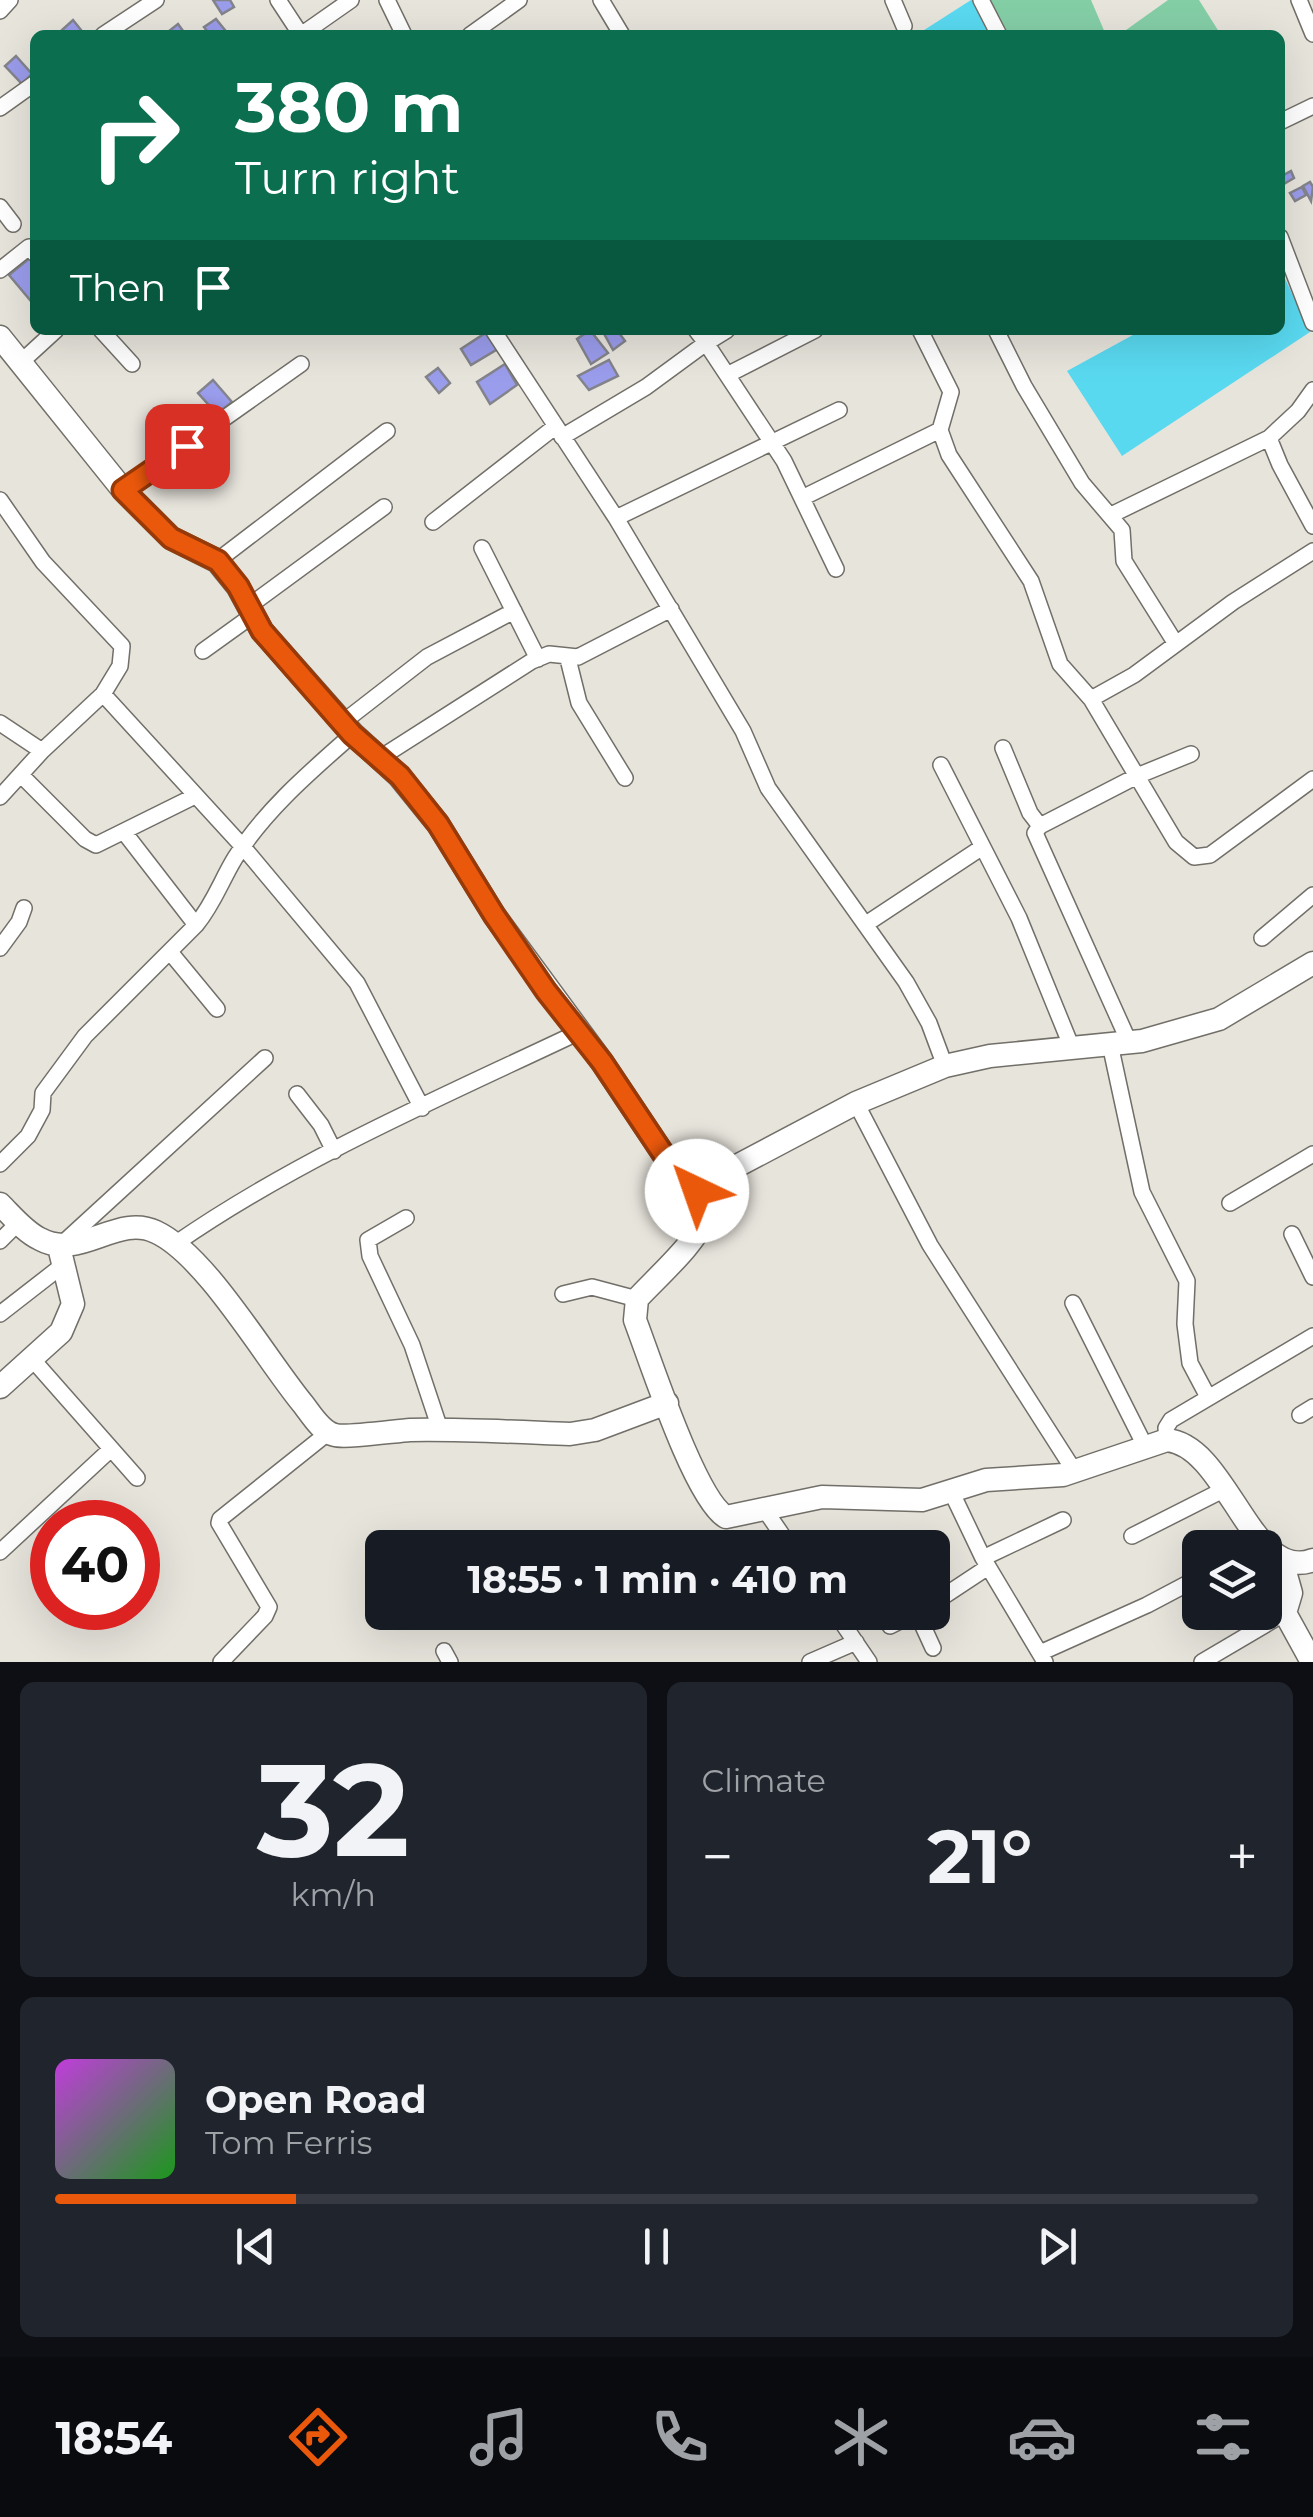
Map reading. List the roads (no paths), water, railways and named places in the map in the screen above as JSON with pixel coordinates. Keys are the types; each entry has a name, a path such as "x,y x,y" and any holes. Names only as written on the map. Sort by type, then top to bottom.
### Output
{"street":[{"path":"0,10 10,0"},
{"path":"110,30 156,0"},
{"path":"278,0 298,30"},
{"path":"308,30 352,0"},
{"path":"387,0 402,30"},
{"path":"483,30 519,0"},
{"path":"601,0 619,30"},
{"path":"893,0 904,26"},
{"path":"982,0 997,30"},
{"path":"1299,0 1313,34"},
{"path":"126,19 135,30"},
{"path":"0,108 30,87"},
{"path":"1285,120 1313,106"},
{"path":"0,207 12,224"},
{"path":"0,270 30,248"},
{"path":"1285,251 1313,323"},
{"path":"20,363 51,335"},
{"path":"105,335 132,364"},
{"path":"496,335 616,518 743,732 768,788 906,982 928,1023 944,1066"},
{"path":"729,374 798,335"},
{"path":"922,335 951,392 940,430 949,455 1031,581 1060,664 1090,699 1167,830 1185,852 1194,857 1210,855 1313,779"},
{"path":"998,335 1082,483 1122,530 1124,560 1176,644"},
{"path":"433,522 559,431 646,387 701,336 773,442 836,569"},
{"path":"0,338 123,490 171,538 218,561 262,631 347,728 400,776 438,824 494,915 668,1161 697,1188 704,1208 700,1228 638,1299 635,1320 696,1480 720,1514 734,1518 783,1503 822,1497 922,1500 1004,1478 1075,1472 1156,1443 1181,1442 1225,1488 1249,1530"},
{"path":"123,490 301,364"},
{"path":"1111,515 1270,438 1313,390"},
{"path":"616,518 839,410"},
{"path":"802,498 940,430"},
{"path":"218,561 387,431"},
{"path":"1270,438 1313,526"},
{"path":"0,500 43,562 122,646 120,666 103,694 0,798"},
{"path":"204,652 384,506"},
{"path":"482,548 538,658"},
{"path":"1090,699 1134,675 1234,602 1313,552"},
{"path":"380,758 538,658 549,654 578,657 670,610"},
{"path":"0,1164 28,1136 42,1110 43,1093 86,1036 196,925 212,905 235,858 347,728 427,657 514,611"},
{"path":"568,658 579,703 625,778"},
{"path":"103,694 244,848 357,983 422,1108"},
{"path":"0,723 42,752"},
{"path":"1003,748 1030,813 1040,826"},
{"path":"1191,754 1137,776 1040,826 1035,833 1119,1043 1142,1192 1186,1281 1190,1363 1208,1397"},
{"path":"942,765 1019,918 1072,1048"},
{"path":"22,776 85,840 96,844 195,796"},
{"path":"124,832 196,925"},
{"path":"866,924 981,848"},
{"path":"1262,938 1313,895"},
{"path":"0,948 24,908"},
{"path":"170,952 217,1008"},
{"path":"697,1188 856,1102 944,1066 990,1056 1119,1043 1219,1019 1313,963"},
{"path":"175,1244 216,1216 334,1151 578,1032"},
{"path":"0,1314 265,1058"},
{"path":"297,1094 321,1125 334,1151"},
{"path":"856,1102 930,1245 1075,1472"},
{"path":"1230,1203 1313,1154"},
{"path":"0,1204 61,1256 73,1304 61,1332 0,1387"},
{"path":"406,1218 368,1240 370,1256 412,1345 442,1432"},
{"path":"0,1242 19,1222"},
{"path":"61,1256 79,1244 128,1228 142,1227 175,1244 197,1264 297,1397 334,1435 570,1434 595,1430 668,1403"},
{"path":"1292,1234 1313,1277"},
{"path":"563,1294 592,1288 638,1299"},
{"path":"1073,1303 1156,1443"},
{"path":"1156,1443 1171,1420 1313,1336"},
{"path":"32,1360 137,1478"},
{"path":"221,1662 266,1616 269,1607 222,1529 220,1519 329,1432"},
{"path":"0,1552 111,1449"},
{"path":"1132,1536 1225,1488"},
{"path":"951,1491 986,1562 1042,1658 1080,1632 1182,1587"},
{"path":"765,1510 779,1530"},
{"path":"950,1590 986,1562 1063,1520"},
{"path":"1202,1662 1285,1614 1291,1593 1282,1561 1313,1561"},
{"path":"1285,1614 1312,1662"},
{"path":"848,1630 868,1662"},
{"path":"925,1630 934,1648"},
{"path":"810,1662 856,1642"}],"water":[{"path":"975,0 990,30 924,30"},
{"path":"1285,279 1310,332 1122,456 1067,371 1133,335 1285,335"}]}
